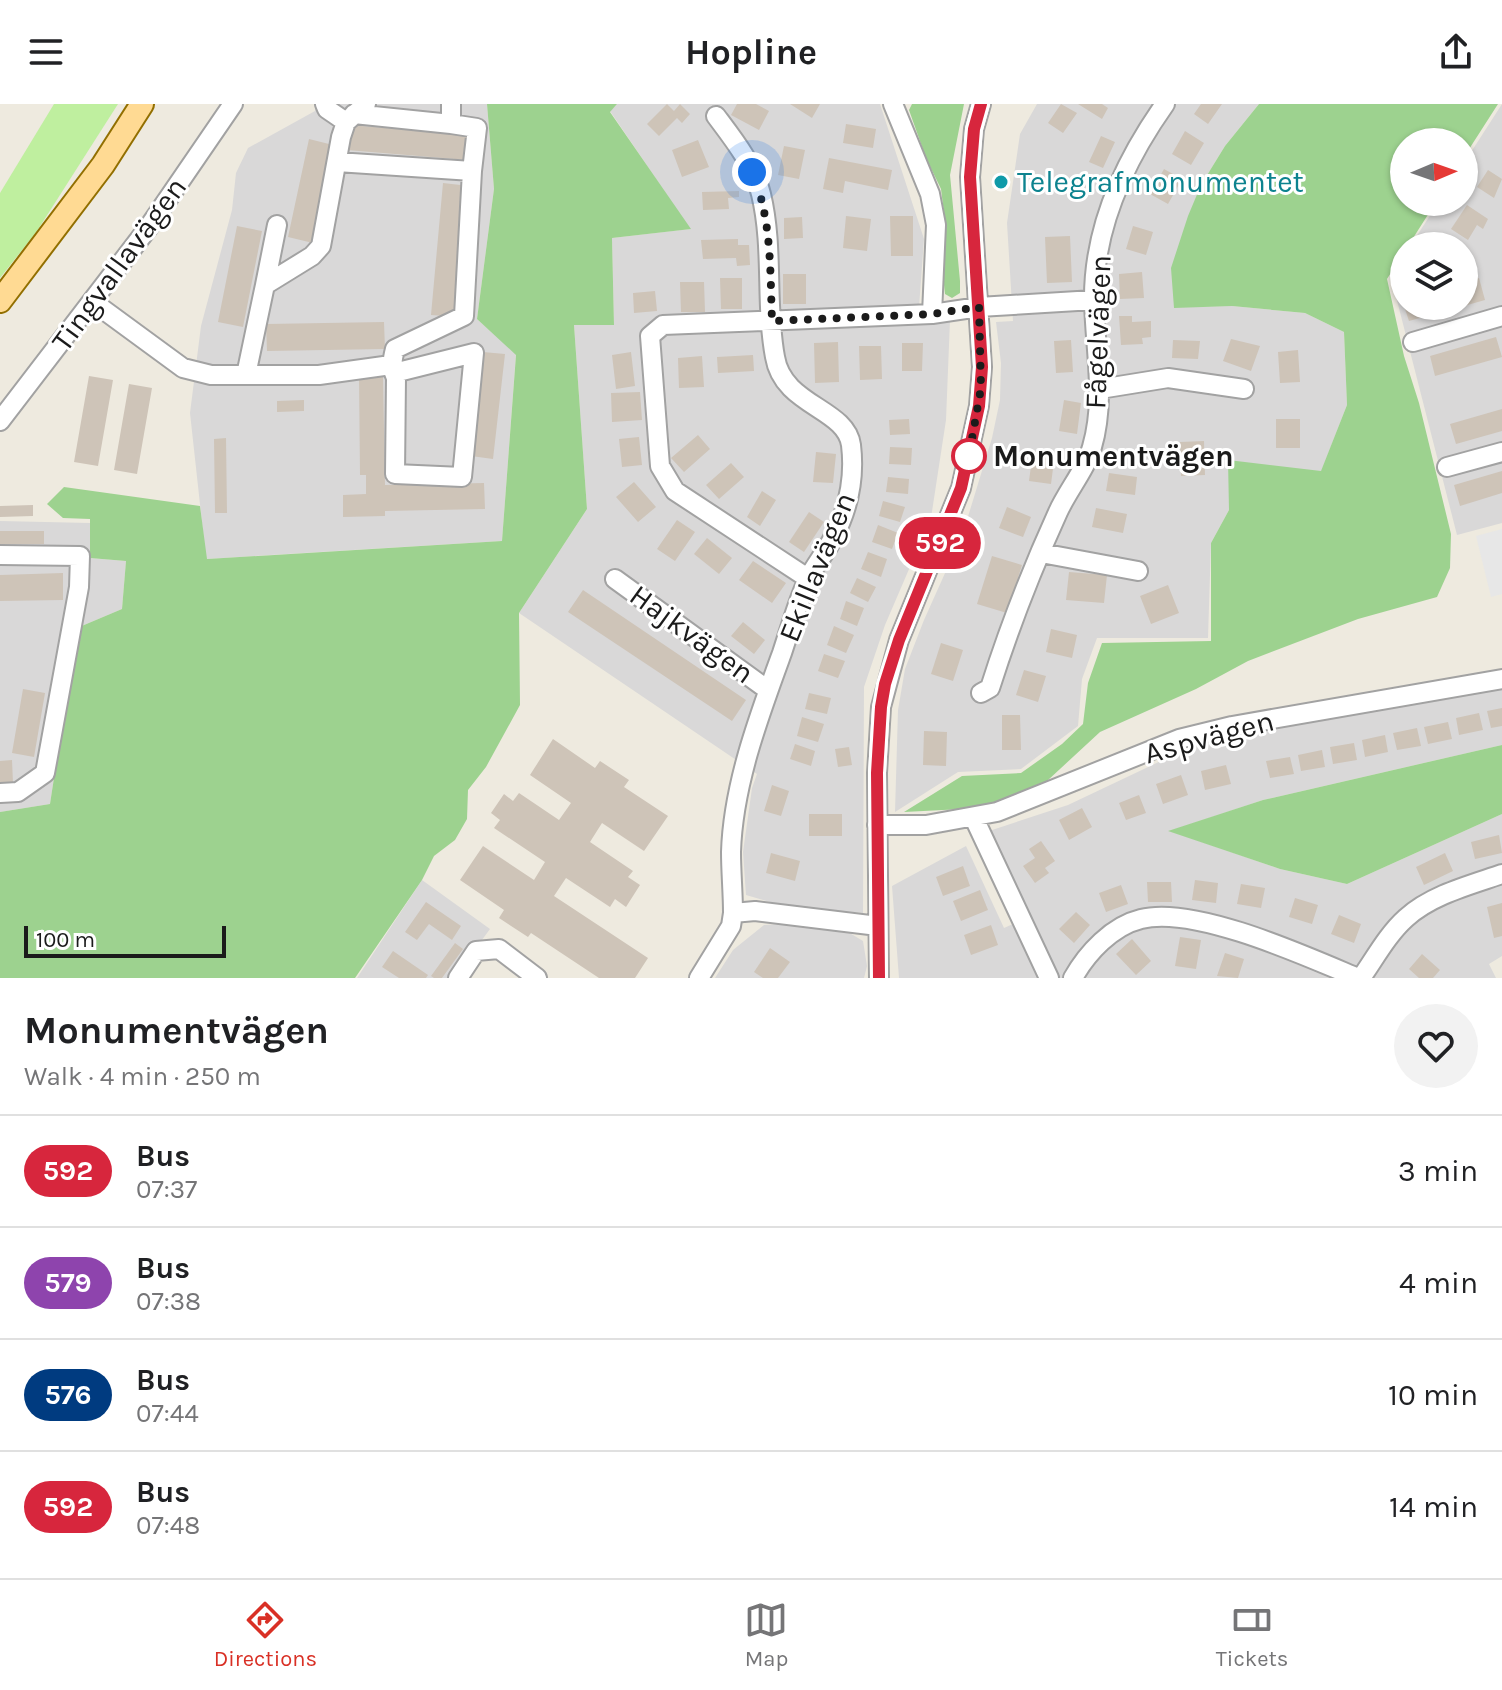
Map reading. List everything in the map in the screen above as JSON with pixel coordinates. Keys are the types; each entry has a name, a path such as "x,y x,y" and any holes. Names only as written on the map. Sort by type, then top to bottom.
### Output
{"main road":[{"path":"0,301 103,165 142,104"}],"street":[{"name":"Tingvallavägen","path":"0,421 148,228 233,104"},
{"path":"93,302 183,368 211,375 319,375 392,369 474,353 462,477 395,474 392,369 395,349 464,316 477,128 355,114 327,109 325,104"},
{"path":"451,104 451,124"},
{"path":"893,104 930,194 936,225 932,314"},
{"path":"879,978 878,747 885,684 899,640 961,488 981,388 970,177 974,129 981,104"},
{"name":"Fågelvägen","path":"981,693 990,688 1006,637 1059,510 1092,448 1100,389 1094,300 1100,241 1115,192 1139,140 1165,104"},
{"path":"265,285 312,256 321,246 337,162 355,114"},
{"name":"Ekillavägen","path":"716,116 743,152 761,192 769,247 775,359 784,384 831,415 850,440 852,473 849,503 809,579 768,690 741,783 731,850 733,913"},
{"path":"337,162 472,171"},
{"path":"246,375 277,225"},
{"path":"809,579 675,491 660,466 650,336 663,325 932,314 979,307 1094,300"},
{"path":"1413,342 1502,316"},
{"path":"1100,389 1168,378 1244,389"},
{"path":"1447,467 1502,452"},
{"path":"1041,553 1138,571"},
{"path":"0,555 80,556 79,587 45,773 18,792 0,793"},
{"name":"Hajkvägen","path":"615,579 768,690"},
{"name":"Aspvägen","path":"877,825 926,825 974,818 1029,801 1179,739 1282,716 1502,679"},
{"path":"974,818 1049,978"},
{"path":"1073,978 1082,963 1120,928 1155,917 1193,920 1271,942 1359,978 1397,926 1409,915 1430,902 1502,874"},
{"path":"699,978 731,926 733,913 755,911 878,926"},
{"path":"458,978 476,951 499,949 537,978"}],"shaded area":[{"path":"316,104 487,104 494,189 477,319 516,354 502,541 206,559 190,413 201,326 232,210 236,173 248,148 315,111"},
{"path":"617,104 880,104 924,239 918,321 950,320 946,420 931,518 885,625 864,687 863,913 783,906 746,895 743,852 752,788 757,774 519,613 587,509 574,325 614,324 612,238 690,229 610,111"},
{"path":"1037,104 1259,104 1225,146 1201,185 1174,307 1232,306 1305,313 1344,332 1347,405 1321,472 1229,510 1211,543 1208,638 1097,638 1082,679 1078,726 1021,769 958,772 895,812 898,710 905,669 963,533 992,438 1000,400 1001,363 996,322 1013,321 1007,223 1020,134"},
{"path":"1502,104 1502,523 1457,535 1402,320 1478,320 1478,232 1419,232 1430,216 1478,216 1478,141"},
{"path":"0,521 90,523 90,558 126,561 122,609 77,628 50,804 0,812"},
{"path":"1502,529 1502,594 1491,597 1476,536"},
{"path":"1502,689 1502,745 1263,800 1170,831 1280,869 1347,884 1502,814 1502,956 1489,964 1496,978 899,978 892,886 966,846 1004,928 1031,916 986,832 1068,805 1184,750 1252,728"},
{"path":"422,880 490,929 454,978 357,978"},
{"path":"764,925 848,932 863,941 867,966 864,978 715,978 733,950"}],"green space":[{"path":"54,104 118,104 37,231 0,278 0,193"},
{"path":"487,104 617,104 610,112 691,229 612,238 614,325 574,325 587,509 519,613 520,705 486,767 468,790 467,819 455,840 434,856 422,880 355,978 0,978 0,812 50,804 77,628 122,609 126,561 90,558 90,519 63,518 47,504 64,487 200,506 207,559 502,541 516,355 477,319 494,189"},
{"path":"912,104 964,104 950,175 960,281 960,293 952,298 945,294 941,257 945,221 941,189 909,110"},
{"path":"1259,104 1498,104 1478,135 1478,128 1390,128 1390,216 1427,216 1417,232 1390,232 1390,274 1387,279 1390,320 1396,320 1451,534 1450,568 1437,597 1358,619 1248,661 1196,689 1100,732 1047,781 1025,792 982,808 904,812 962,776 1021,773 1062,744 1083,724 1088,683 1102,643 1211,641 1211,543 1229,510 1228,460 1321,471 1347,405 1344,332 1305,313 1232,306 1174,308 1171,268 1201,185 1225,146"},
{"path":"1502,745 1502,814 1347,884 1280,869 1168,831 1263,800"}],"building":[{"path":"667,104 674,111 680,104 690,114 682,123 677,118 659,136 647,124"},
{"path":"737,104 756,104 769,111 759,130 731,115"},
{"path":"790,104 820,104 812,118"},
{"path":"1061,104 1077,113 1063,133 1048,123"},
{"path":"1078,104 1102,104 1108,108 1102,119"},
{"path":"1201,104 1222,104 1208,124 1194,114"},
{"path":"846,124 876,129 873,148 843,143"},
{"path":"350,125 469,135 467,160 347,150"},
{"path":"1185,131 1204,143 1191,165 1172,154"},
{"path":"1101,136 1115,142 1103,168 1089,162"},
{"path":"309,139 333,145 313,243 288,237"},
{"path":"698,140 709,167 682,177 672,150"},
{"path":"784,146 805,150 799,179 778,175"},
{"path":"829,158 892,170 888,190 845,181 843,193 823,189"},
{"path":"1164,169 1182,179 1168,204 1150,194"},
{"path":"1488,170 1502,179 1494,198 1478,185"},
{"path":"443,183 469,186 458,317 431,315"},
{"path":"739,191 739,197 728,198 729,209 703,210 702,192"},
{"path":"1478,212 1488,219 1483,229 1477,225 1473,232 1451,229 1460,216 1478,216"},
{"path":"846,216 871,219 867,251 843,248"},
{"path":"890,216 913,216 913,256 891,256"},
{"path":"802,217 803,238 784,239 784,218"},
{"path":"237,226 262,231 243,327 218,322"},
{"path":"1133,226 1153,232 1146,255 1126,249"},
{"path":"1070,236 1072,282 1047,283 1045,237"},
{"path":"738,239 738,245 749,245 750,265 737,266 736,258 703,259 701,240"},
{"path":"1142,272 1144,298 1120,299 1119,274"},
{"path":"783,274 806,274 806,304 783,304"},
{"path":"720,278 742,278 742,309 721,309"},
{"path":"1478,278 1485,300 1478,302"},
{"path":"680,282 704,282 705,312 681,312"},
{"path":"655,291 657,311 634,313 633,293"},
{"path":"1119,316 1132,316 1132,322 1151,321 1151,337 1142,338 1143,344 1121,345"},
{"path":"384,322 385,349 267,351 266,324"},
{"path":"1496,337 1502,357 1435,376 1430,356"},
{"path":"1231,339 1260,346 1251,371 1223,361"},
{"path":"1071,340 1073,372 1056,373 1054,341"},
{"path":"1173,340 1200,341 1198,359 1172,358"},
{"path":"838,342 839,382 815,383 814,343"},
{"path":"902,343 923,343 922,371 902,371"},
{"path":"859,346 881,346 882,379 860,380"},
{"path":"1298,350 1300,382 1280,383 1278,352"},
{"path":"483,352 505,354 493,459 471,456"},
{"path":"631,352 635,386 616,389 612,355"},
{"path":"753,355 754,371 718,373 717,357"},
{"path":"702,356 704,387 679,388 678,358"},
{"path":"383,375 385,485 484,483 485,509 385,511 385,516 343,517 343,495 366,494 366,475 360,475 359,376"},
{"path":"89,376 113,380 98,466 74,462"},
{"path":"129,384 152,388 137,474 114,470"},
{"path":"640,392 642,420 612,422 611,393"},
{"path":"304,400 304,411 277,412 277,401"},
{"path":"1064,400 1081,403 1077,434 1059,431"},
{"path":"1502,409 1502,431 1456,444 1450,424"},
{"path":"909,419 910,434 890,435 889,420"},
{"path":"1276,419 1300,419 1300,448 1276,448"},
{"path":"698,435 710,449 684,472 671,458"},
{"path":"639,437 642,465 622,467 619,439"},
{"path":"226,438 227,513 215,513 214,439"},
{"path":"1204,441 1205,475 1181,476 1180,442"},
{"path":"890,447 912,448 911,465 889,464"},
{"path":"1033,451 1055,453 1051,484 1029,481"},
{"path":"816,452 836,454 833,483 813,482"},
{"path":"731,463 744,477 719,499 706,485"},
{"path":"1502,471 1502,493 1460,506 1454,485"},
{"path":"1109,473 1137,477 1135,495 1106,491"},
{"path":"888,477 909,479 908,494 886,492"},
{"path":"634,482 656,507 638,522 616,497"},
{"path":"762,491 776,500 760,526 747,517"},
{"path":"883,501 905,507 900,522 879,516"},
{"path":"33,505 33,516 0,517 0,506"},
{"path":"1007,507 1031,517 1023,537 999,528"},
{"path":"1096,508 1127,514 1123,533 1092,527"},
{"path":"809,512 824,522 804,552 789,542"},
{"path":"677,520 695,532 675,561 657,549"},
{"path":"878,525 898,533 892,549 872,542"},
{"path":"0,531 44,531 44,544 0,544"},
{"path":"707,538 732,558 719,574 694,554"},
{"path":"868,552 887,559 881,577 861,569"},
{"path":"992,556 1022,565 1007,613 977,604"},
{"path":"753,561 786,583 772,603 739,580"},
{"path":"1069,572 1107,575 1104,603 1066,600"},
{"path":"63,573 63,600 0,601 0,575"},
{"path":"857,578 876,587 868,602 850,593"},
{"path":"1168,585 1179,613 1151,624 1140,596"},
{"path":"583,590 746,700 732,721 568,612"},
{"path":"846,601 864,608 857,626 840,619"},
{"path":"743,622 765,640 754,654 731,636"},
{"path":"834,626 854,635 846,653 827,645"},
{"path":"1051,629 1077,635 1072,658 1046,652"},
{"path":"941,643 963,650 953,681 931,674"},
{"path":"824,654 845,661 838,678 818,671"},
{"path":"1024,670 1046,676 1038,702 1016,695"},
{"path":"23,689 45,693 34,757 12,753"},
{"path":"809,693 831,698 827,714 805,709"},
{"path":"1502,708 1502,726 1491,728 1487,711"},
{"path":"1479,713 1483,730 1459,735 1456,718"},
{"path":"1002,715 1020,715 1021,750 1002,750"},
{"path":"802,717 824,724 818,742 797,736"},
{"path":"1448,722 1452,739 1428,744 1424,727"},
{"path":"1417,728 1421,746 1397,750 1393,733"},
{"path":"924,731 947,732 946,766 923,765"},
{"path":"1385,735 1388,752 1365,757 1362,740"},
{"path":"553,739 595,768 600,761 629,780 624,787 668,816 644,851 602,823 590,842 633,871 628,877 640,885 626,907 615,899 610,907 566,878 554,896 648,958 635,978 599,978 531,933 528,937 499,918 504,910 460,880 483,846 534,880 545,862 494,828 500,820 491,813 504,794 513,801 519,793 559,820 571,803 530,775"},
{"path":"1354,743 1357,760 1333,764 1330,747"},
{"path":"795,744 815,751 811,766 790,759"},
{"path":"849,747 852,765 838,767 835,749"},
{"path":"1322,750 1325,767 1301,771 1298,755"},
{"path":"1290,757 1294,774 1270,778 1266,761"},
{"path":"12,760 13,783 0,783 0,761"},
{"path":"1226,765 1231,784 1205,790 1201,771"},
{"path":"1181,775 1188,795 1163,804 1156,784"},
{"path":"772,785 789,791 781,816 764,811"},
{"path":"1139,795 1146,813 1126,820 1119,803"},
{"path":"1082,808 1092,827 1069,840 1059,820"},
{"path":"809,814 842,814 842,836 809,836"},
{"path":"1499,835 1502,853 1475,859 1471,842"},
{"path":"1041,841 1055,861 1045,868 1049,873 1035,883 1023,866 1035,858 1029,849"},
{"path":"771,853 800,861 795,881 766,873"},
{"path":"1445,853 1453,871 1424,885 1416,867"},
{"path":"963,866 970,886 943,896 936,877"},
{"path":"1195,880 1218,883 1216,903 1192,900"},
{"path":"1147,882 1171,882 1172,902 1148,902"},
{"path":"1241,884 1265,888 1261,908 1237,904"},
{"path":"1121,885 1128,904 1106,912 1099,893"},
{"path":"980,890 988,910 961,921 953,901"},
{"path":"1295,898 1318,905 1312,924 1289,917"},
{"path":"426,902 461,926 452,940 429,924 417,940 405,932"},
{"path":"1502,903 1502,936 1494,938 1487,907"},
{"path":"1076,912 1090,925 1074,943 1059,929"},
{"path":"1339,915 1361,924 1354,943 1331,934"},
{"path":"991,925 998,945 971,955 964,935"},
{"path":"1180,937 1201,940 1196,969 1175,966"},
{"path":"1132,939 1151,961 1136,975 1116,954"},
{"path":"455,943 463,949 442,978 434,978 431,976"},
{"path":"770,948 790,962 778,978 763,978 754,972"},
{"path":"393,951 428,975 426,978 399,978 382,967"},
{"path":"1225,953 1244,959 1238,978 1217,976"},
{"path":"1422,954 1440,970 1433,978 1419,978 1409,969"}],"bus line":[{"name":"592","path":"879,978 877,773 885,684 899,640 961,488 979,406 982,367 970,177 974,129 981,104"}],"place":[{"name":"Telegrafmonumentet","path":"1001,182"},
{"name":"Monumentvägen","path":"969,456"}],"route":[{"path":"752,172 761,192 769,247 772,321 932,314 979,307 981,388 969,456"}]}
